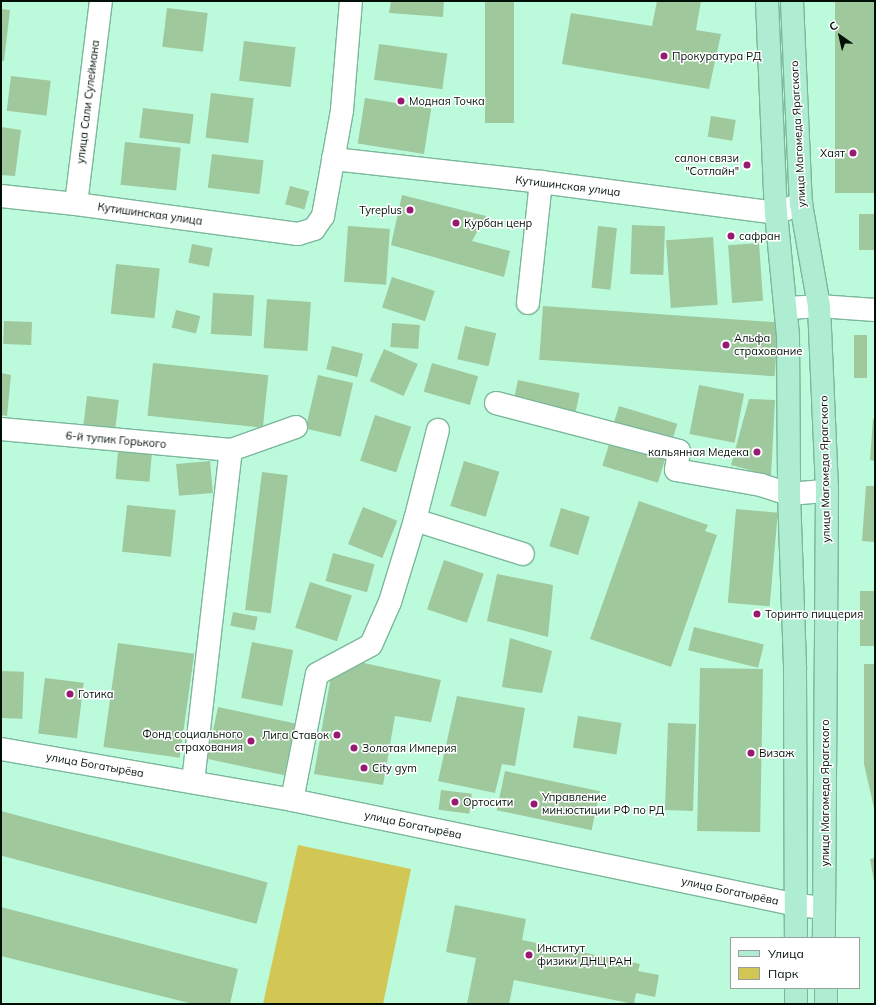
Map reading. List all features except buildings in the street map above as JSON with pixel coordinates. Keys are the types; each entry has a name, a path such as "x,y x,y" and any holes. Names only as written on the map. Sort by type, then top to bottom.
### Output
{"main road":[{"path":"767,1 776,213 788,336 789,494 796,670 796,937"},
{"name":"улица Магомеда Ярагского","path":"792,1 801,204 819,306 827,492 826,847 824,937"},
{"path":"796,989 796,1004"},
{"path":"826,989 826,1004"}],"street":[{"name":"улица Сали Сулеймана","path":"76,204 101,1"},
{"path":"333,159 342,110 351,1"},
{"name":"Кутишинская улица","path":"1,196 76,204 298,234 314,229 323,216 333,159 541,182 776,213 801,204"},
{"path":"528,303 541,182"},
{"path":"786,308 819,306 875,310"},
{"path":"496,403 679,451 676,470 761,485 789,494 827,492"},
{"path":"194,782 230,450 296,428"},
{"name":"6-й тупик Горького","path":"1,429 230,450"},
{"path":"292,800 317,674 371,645 390,602 415,520 438,430"},
{"path":"415,520 523,554"},
{"name":"улица Богатырёва","path":"1,749 292,800 797,905 824,908"}],"green space":[{"path":"298,845 411,869 383,1004 263,1004"}],"place":[{"name":"Прокуратура РД","path":"664,56"},
{"name":"Модная Точка","path":"401,101"},
{"name":"Хаят","path":"853,153"},
{"name":"салон связи \"Сотлайн\"","path":"747,165"},
{"name":"Tyreplus","path":"410,210"},
{"name":"Курбан ценр","path":"456,223"},
{"name":"сафран","path":"731,236"},
{"name":"Альфа страхование","path":"726,345"},
{"name":"кальянная Медека","path":"757,452"},
{"name":"Торинто пиццерия","path":"757,614"},
{"name":"Готика","path":"70,694"},
{"name":"Лига Ставок","path":"337,735"},
{"name":"Фонд социального страхования","path":"251,741"},
{"name":"Золотая Империя","path":"354,748"},
{"name":"Визаж","path":"751,753"},
{"name":"City gym","path":"364,768"},
{"name":"Ортосити","path":"455,802"},
{"name":"Управление мин.юстиции РФ по РД","path":"534,804"},
{"name":"Институт физики ДНЦ РАН","path":"529,955"}]}
